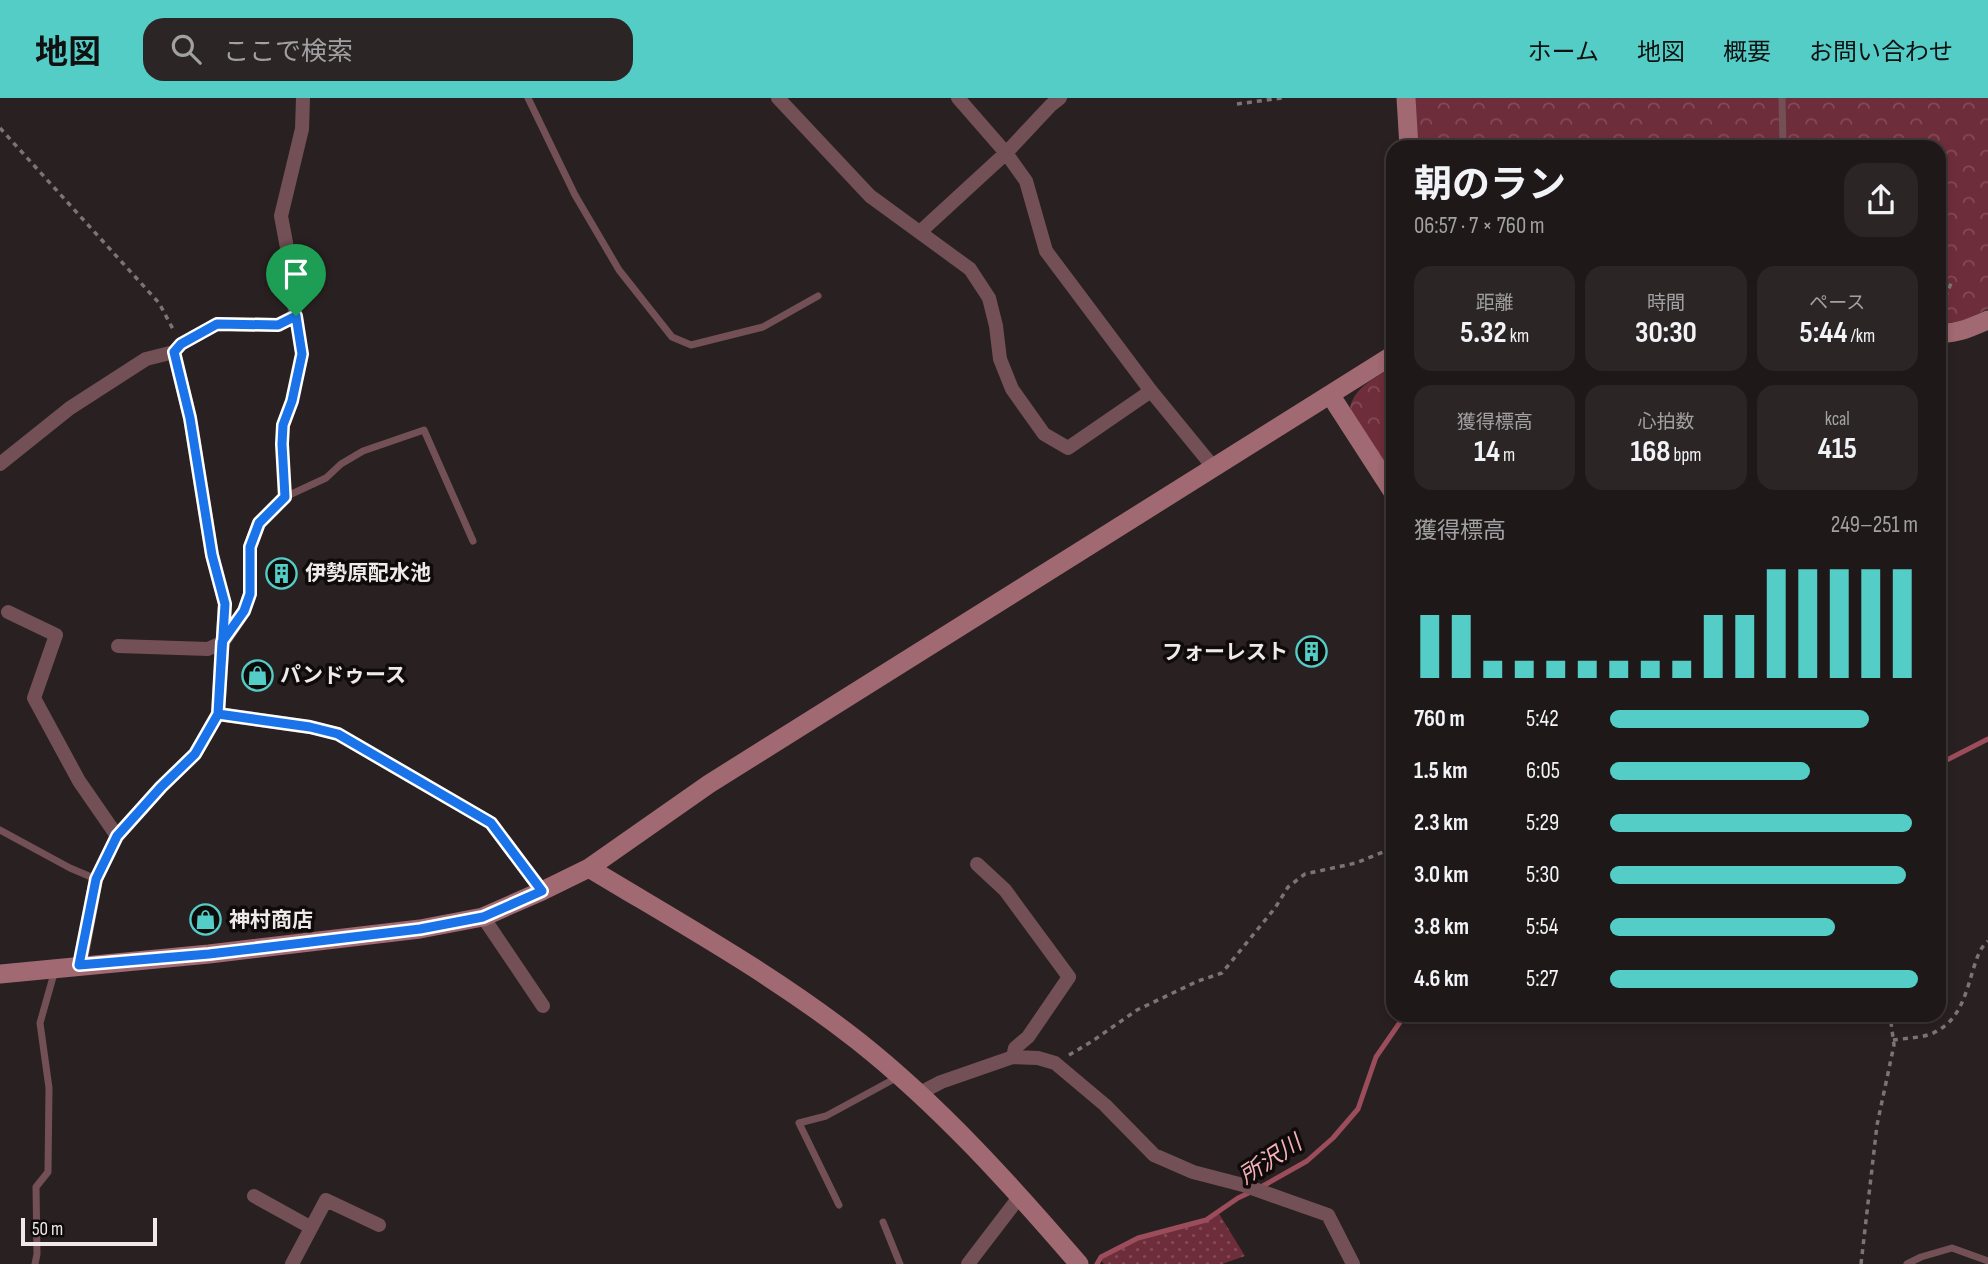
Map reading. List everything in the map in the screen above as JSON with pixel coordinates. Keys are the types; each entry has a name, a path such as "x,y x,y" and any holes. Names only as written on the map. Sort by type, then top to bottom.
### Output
{"street":[{"path":"0,464 80,401 146,359 178,348 217,324 278,325 296,316 294,285 281,216 302,129 303,98"},
{"path":"778,98 870,196 970,269 989,298 1000,359 1012,390 1044,434 1068,448 1151,391"},
{"path":"958,98 1006,153 1026,181 1046,251 1151,391 1214,468"},
{"path":"920,232 1006,153 1060,98"},
{"path":"1406,98 1409,140"},
{"path":"1946,334 1988,320"},
{"path":"79,965 96,879 117,836 195,754 218,714 225,604 212,555 178,348"},
{"path":"0,974 209,954 407,930 483,917 542,891 589,868 709,784 1386,360"},
{"path":"1331,396 1386,481"},
{"path":"118,646 208,649 222,642 244,611 250,594 250,547 259,523 285,497"},
{"path":"8,612 56,635 34,698 79,781 117,836"},
{"path":"218,714 310,727 338,734 491,823 542,891"},
{"path":"977,864 1005,890 1069,977 1028,1037 1015,1048 1013,1057"},
{"path":"589,868 721,947 857,1040 920,1093 1020,1196 1079,1264"},
{"path":"483,917 543,1006"},
{"path":"920,1093 941,1082 1013,1057 1038,1058 1055,1063 1105,1105 1154,1156 1193,1172 1243,1185 1328,1215 1353,1264"},
{"path":"254,1196 310,1227"},
{"path":"968,1264 1020,1196"},
{"path":"292,1264 326,1200 379,1225"}],"lane":[{"path":"528,98 575,195 607,249 672,337 691,345 763,327 818,296"},
{"path":"1782,98 1783,140"},
{"path":"296,316 302,354 295,390 283,425 285,497 326,478 341,464 363,451 424,430 473,541"},
{"path":"0,830 96,879"},
{"path":"35,1264 36,1187 48,1172 49,1130 49,1088 40,1023 55,970"},
{"path":"839,1205 799,1123 826,1116 900,1076"},
{"path":"883,1222 900,1264"},
{"path":"1907,1264 1952,1248 1988,1261"}],"path":[{"path":"1237,104 1282,98"},
{"path":"0,128 159,303 178,348"},
{"path":"1946,296 1952,281"},
{"path":"1055,1063 1091,1042 1136,1010 1198,981 1222,973 1276,908 1288,887 1305,874 1356,863 1386,851"},
{"path":"1894,1040 1936,1032 1948,1022 1960,1009 1980,949 1988,941"},
{"path":"1860,1264 1877,1125 1894,1045 1891,1022"}],"green space":[{"path":"1415,98 1988,98 1988,309 1965,320 1946,324 1946,140 1417,140"},
{"path":"1386,371 1386,465 1350,409 1360,389"},
{"path":"1218,1212 1245,1256 1222,1264 1104,1264 1100,1259 1138,1238 1206,1220"}],"waterway":[{"name":"所沢川","path":"1946,760 1988,739"},
{"name":"所沢川","path":"1261,1187 1307,1161 1333,1138 1358,1109 1376,1057 1400,1022"},
{"name":"所沢川","path":"1097,1264 1101,1257 1138,1238 1206,1220 1253,1191"}],"place":[{"name":"伊勢原配水池","path":"282,573"},
{"name":"フォーレスト","path":"1311,652"},
{"name":"パンドゥース","path":"257,675"},
{"name":"神村商店","path":"206,920"}],"route":[{"path":"296,316 278,325 217,324 181,344 174,352 190,418 212,555 225,604 218,714 195,754 117,836 96,879 79,965 209,954 420,929 483,917 542,891 491,823 338,734 310,727 218,714 222,642 244,611 250,594 250,547 259,523 285,497 283,425 298,379 302,354 296,316"}]}
